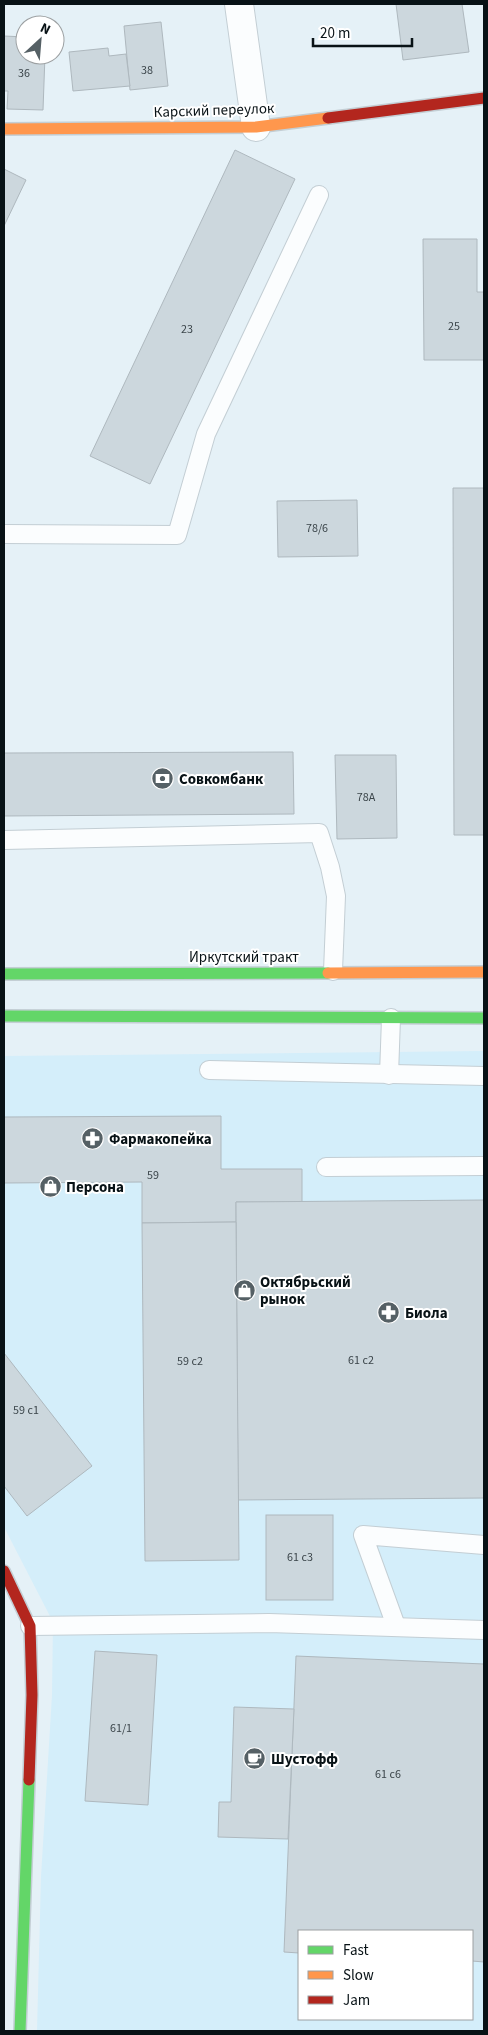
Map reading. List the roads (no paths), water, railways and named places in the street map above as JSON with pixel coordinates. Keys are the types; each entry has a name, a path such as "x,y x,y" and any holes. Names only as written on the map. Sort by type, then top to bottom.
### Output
{"main road":[{"name":"Карский переулок","path":"4,129 256,126 484,98"},
{"name":"Иркутский тракт","path":"4,974 333,971 484,972"},
{"path":"4,1016 484,1018"},
{"path":"4,1571 30,1626 32,1695 20,2031"}],"street":[{"path":"239,4 256,126"}],"lane":[{"path":"4,534 177,535 206,434 319,195"},
{"path":"4,840 319,833 330,867 336,896 333,971"},
{"path":"389,1074 391,1018"},
{"path":"209,1070 484,1076"},
{"path":"326,1167 484,1166"},
{"path":"396,1626 363,1535 484,1545"},
{"path":"30,1626 269,1623 484,1630"}],"place":[{"name":"Совкомбанк","path":"163,779"},
{"name":"Фармакопейка","path":"93,1139"},
{"name":"Персона","path":"50,1187"},
{"name":"Октябрьский рынок","path":"244,1291"},
{"name":"Биола","path":"389,1313"},
{"name":"Шустофф","path":"255,1759"}]}
